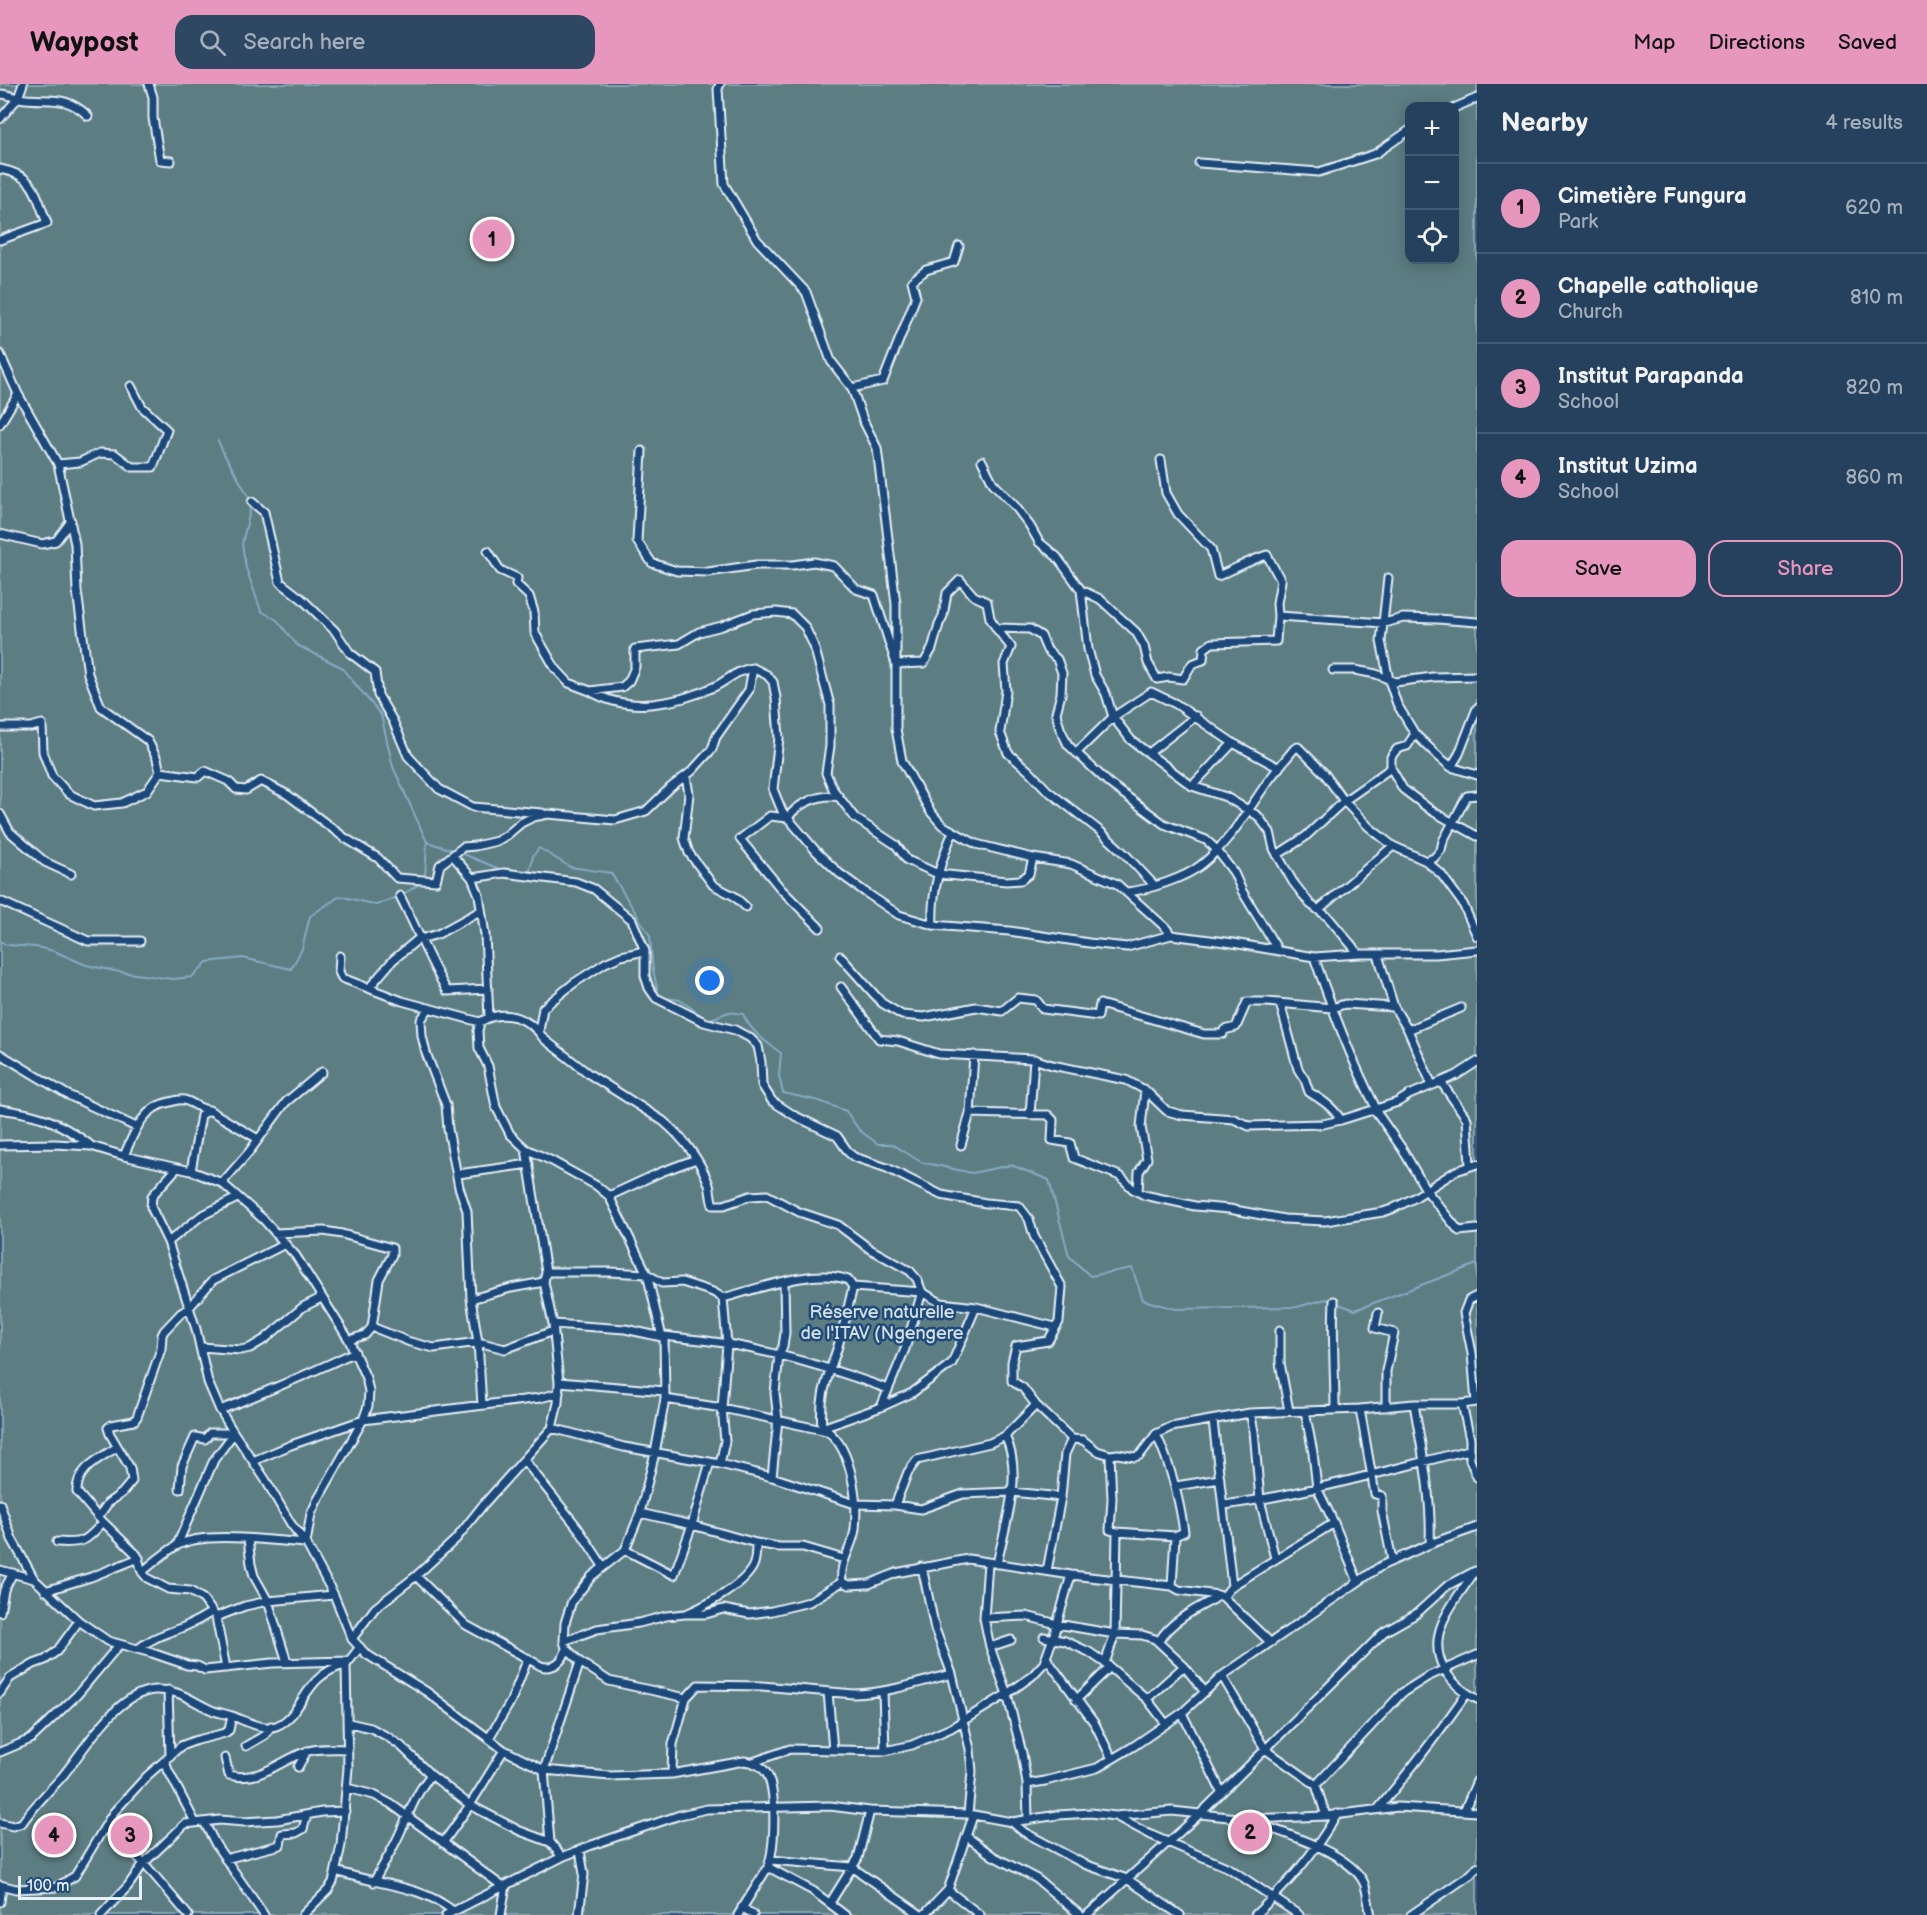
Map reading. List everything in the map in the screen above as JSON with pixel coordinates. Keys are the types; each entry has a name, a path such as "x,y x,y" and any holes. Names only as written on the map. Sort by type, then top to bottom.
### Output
{"street":[{"path":"0,119 18,98 23,84"},
{"path":"149,84 153,97 153,118 160,160 171,161"},
{"path":"720,84 718,89 724,184 757,240 806,292 831,361 852,388 863,420 877,448 896,604 896,729 902,761 930,811 942,825 976,844 1033,858 1071,864 1117,884 1171,935"},
{"path":"0,94 18,98 59,100 78,106 88,116"},
{"path":"1459,106 1477,98"},
{"path":"1199,163 1319,172 1375,154 1405,133"},
{"path":"0,169 12,171 30,181 47,223 0,240"},
{"path":"852,388 883,381 916,297 912,281 926,270 954,262 959,246"},
{"path":"0,354 18,394 58,464 75,544 77,591 88,674 101,706 148,741 157,759 160,772 147,791 122,803 94,806 69,794 52,776 43,752 42,724 31,727 0,727"},
{"path":"58,464 80,462 100,453 115,454 132,467 153,468 167,430 142,407 131,386"},
{"path":"0,424 18,394"},
{"path":"0,433 5,413"},
{"path":"642,451 637,541 652,563 677,571 708,572 756,565 794,565 814,562 834,566 856,589 874,595 896,663"},
{"path":"982,461 993,483 1015,506 1039,542 1057,557 1081,590 1100,599 1136,632 1157,679 1183,679 1192,664 1203,660 1204,649 1212,643 1276,641 1277,603 1281,581 1267,555 1218,576 1211,549 1178,514 1166,493 1161,460"},
{"path":"252,502 264,512 279,582 302,599 335,631 350,653 375,672 378,694 408,756 439,789 473,807 615,820 646,811 686,776 712,749 716,737 749,690 753,668"},
{"path":"0,534 42,544 56,541 71,521"},
{"path":"488,551 500,570 517,578 516,584 529,596 534,612 535,633 555,668 569,683 605,700 658,704 689,697 718,685 740,670 753,668 767,675 772,682 776,698 779,738 773,789 782,811 816,851 839,873 899,915 933,925 1009,931 1127,947 1171,935 1314,957 1477,950"},
{"path":"1388,578 1382,641 1389,680 1397,704 1415,734 1451,767 1477,775"},
{"path":"896,663 924,663 932,649 948,593 960,580 974,596 987,602 990,618 1011,647 1004,663 1006,691 1000,732 1008,753 1047,790 1109,838 1154,885"},
{"path":"1081,590 1088,649 1095,675 1106,694 1113,717 1131,740 1192,786 1226,797 1250,811 1264,823 1270,832 1277,855 1293,882 1310,904 1328,917 1359,954"},
{"path":"590,691 622,687 629,681 635,667 635,649 679,644 699,632 753,614 776,612 792,614 805,627 814,646 830,705 830,746 826,773 839,797 855,818 896,845 907,860 938,874 1006,881 1021,880 1029,874 1033,858"},
{"path":"1278,616 1384,622 1403,618 1477,622"},
{"path":"996,628 1030,629 1041,636 1047,650 1057,659 1062,673 1061,694 1056,713 1068,745 1110,784 1164,824 1206,840 1216,849 1234,873 1242,891 1276,947 1266,949"},
{"path":"1333,670 1355,670 1376,674 1395,682 1433,677 1477,676"},
{"path":"1076,753 1113,717 1151,692 1196,716 1233,742 1279,768"},
{"path":"1451,767 1459,754 1477,708"},
{"path":"1149,753 1196,716"},
{"path":"1415,734 1407,746 1397,749 1391,757 1391,768 1403,789 1452,824 1477,836"},
{"path":"1192,786 1233,742"},
{"path":"1127,892 1183,877 1202,865 1250,811 1263,789 1298,747 1324,772 1344,801 1370,827 1393,846 1426,861 1440,874 1456,893 1476,932"},
{"path":"1277,855 1305,837 1344,801 1391,768"},
{"path":"160,772 198,777 205,771 228,781 236,789 246,790 261,781 288,795 345,838 378,858 397,878 436,881 440,865 463,847 497,841 521,823 548,814"},
{"path":"686,776 688,794 684,838 689,853 713,885 734,896 746,907"},
{"path":"788,818 793,809 827,795 839,797"},
{"path":"1426,861 1434,858 1442,850 1443,841 1467,796 1477,795"},
{"path":"0,814 10,832 45,862 71,874"},
{"path":"788,818 770,816 740,838 781,889 820,928"},
{"path":"933,925 932,906 938,874 953,832"},
{"path":"1318,910 1393,846"},
{"path":"453,856 472,878 479,895 486,935 489,1017"},
{"path":"472,878 504,873 576,882 594,889 632,920 645,951 645,976 656,998 704,1022 735,1030 750,1038 758,1046 762,1085 772,1101 795,1116 837,1136 854,1157 887,1168 941,1195 975,1202 1018,1206 1024,1210 1034,1236 1062,1287 1059,1322 1048,1341 1016,1346 1012,1362 1012,1381 1023,1388 1036,1405 1072,1439 1083,1440 1096,1451 1110,1455 1135,1457 1140,1455 1156,1434 1178,1425 1213,1421 1250,1413 1360,1410 1414,1404 1477,1402 1472,1353 1464,1313 1469,1300 1477,1296"},
{"path":"400,896 435,971 447,991 488,989"},
{"path":"0,901 88,941 140,941"},
{"path":"369,988 393,960 421,937 438,934 480,911"},
{"path":"539,1031 543,1008 574,983 605,963 621,956 645,951"},
{"path":"1378,955 1394,1007 1408,1030 1432,1085"},
{"path":"340,956 339,972 342,978 402,1001 480,1022 489,1017 511,1015 523,1019 539,1031 544,1039 589,1074 674,1130 696,1159 708,1183 713,1205 723,1205 750,1196 767,1195 800,1212 838,1225 870,1249 910,1271 917,1279 922,1292 905,1349 881,1407"},
{"path":"840,956 882,1003 902,1016 924,1017 976,1007 1002,1011 1018,998 1036,1000 1043,1009 1098,1016 1100,1004 1204,1034 1223,1034 1224,1030 1236,1027 1247,1002 1332,1008 1345,1004 1394,1007"},
{"path":"1314,957 1332,1008 1375,1110 1403,1150 1426,1190 1459,1231 1477,1229"},
{"path":"840,987 879,1039 898,1041 939,1054 1034,1059 1052,1065 1126,1080 1144,1090 1167,1110 1182,1116 1234,1119 1249,1126 1323,1124 1341,1120 1375,1110 1441,1082 1477,1062"},
{"path":"1280,1003 1298,1069 1309,1092 1327,1104 1341,1120"},
{"path":"429,1008 422,1020 422,1036 426,1053 446,1105 448,1130 459,1187 467,1211 471,1299 478,1342 482,1406"},
{"path":"1408,1030 1461,1008"},
{"path":"416,1576 466,1625 547,1668 555,1665 564,1656 565,1623 572,1600 603,1566 625,1550 640,1513 655,1452 665,1395 663,1337 647,1274 609,1196 597,1186 526,1149 510,1134 496,1107 488,1066 479,1048 480,1022"},
{"path":"0,1054 68,1095 136,1127"},
{"path":"961,1145 970,1113 974,1055"},
{"path":"1030,1115 1034,1059"},
{"path":"222,1183 286,1102 322,1072"},
{"path":"970,1113 1052,1117 1052,1140 1070,1143 1074,1158 1120,1176 1138,1192 1195,1206 1229,1209 1284,1219 1325,1221 1383,1212 1414,1198 1442,1178 1474,1165 1467,1119 1441,1082"},
{"path":"1138,1192 1139,1173 1147,1159 1140,1127 1144,1090"},
{"path":"124,1156 136,1127 154,1107 166,1102 185,1100 200,1109 209,1110 258,1139"},
{"path":"0,1108 28,1113 65,1126 91,1146"},
{"path":"191,1171 201,1115 209,1110"},
{"path":"0,1145 91,1146 191,1171 222,1183 262,1219 296,1256 349,1340 366,1377 369,1391 368,1406 363,1420 317,1500 311,1515 306,1543"},
{"path":"352,1639 375,1608 416,1576 456,1539 483,1505 552,1428 560,1382 544,1282 546,1272 526,1149"},
{"path":"609,1196 696,1159"},
{"path":"458,1174 529,1164"},
{"path":"177,1168 150,1201 168,1242 201,1347 208,1382 220,1410 254,1461 291,1524 306,1543 334,1595 352,1639 375,1660 427,1692 504,1750 544,1770 610,1776 672,1774 744,1761 753,1762 764,1769 771,1787 773,1806 770,1864 738,1915"},
{"path":"168,1242 201,1216 237,1198"},
{"path":"275,1233 324,1231 392,1248 392,1255 379,1280 372,1327 365,1335 349,1340"},
{"path":"57,1542 71,1543 86,1540 108,1503 122,1493 132,1481 129,1468 108,1428 111,1425 134,1421 137,1417 161,1349 162,1335 213,1280 285,1244"},
{"path":"546,1272 647,1274 662,1283 682,1282 713,1292 723,1298 784,1283 802,1276 826,1275 848,1280 853,1287 820,1407 822,1428"},
{"path":"471,1299 544,1282"},
{"path":"772,1477 778,1419 775,1393 779,1354 785,1333 784,1283"},
{"path":"853,1287 922,1292 941,1303 976,1307 1055,1327"},
{"path":"201,1347 241,1350 250,1348 265,1339 303,1307 321,1298"},
{"path":"720,1464 725,1441 722,1408 727,1344 723,1298"},
{"path":"1334,1301 1332,1344 1335,1369 1335,1410"},
{"path":"822,1428 912,1394 952,1363 976,1307"},
{"path":"1378,1313 1375,1328 1394,1333 1386,1371 1386,1407"},
{"path":"372,1327 410,1342 434,1348 478,1342 505,1349 553,1327 625,1329 663,1337 727,1344 779,1354 830,1368 888,1389"},
{"path":"1280,1329 1280,1363 1289,1411"},
{"path":"220,1410 291,1379 315,1372 355,1352"},
{"path":"560,1382 665,1395 831,1432"},
{"path":"254,1461 291,1445 363,1420 482,1406 559,1393"},
{"path":"1414,1404 1430,1509 1430,1544"},
{"path":"1462,1404 1474,1438 1470,1460 1477,1477"},
{"path":"895,1505 908,1472 917,1460 990,1443 1005,1436 1036,1405"},
{"path":"1360,1410 1370,1474 1375,1494 1382,1496 1382,1511 1392,1560"},
{"path":"1305,1411 1317,1488 1358,1582"},
{"path":"1250,1413 1254,1431 1260,1500 1275,1558"},
{"path":"1213,1421 1232,1586"},
{"path":"552,1428 591,1440 720,1464 772,1477 855,1504 895,1505 921,1509 963,1494 1012,1492 1061,1497"},
{"path":"822,1428 831,1432 845,1454 854,1480 855,1530 844,1559 842,1582"},
{"path":"180,1489 182,1466 195,1437 205,1439 210,1433 234,1433"},
{"path":"177,1545 214,1460 234,1433"},
{"path":"1110,1455 1112,1498 1110,1530 1175,1536 1184,1532 1176,1486 1156,1434"},
{"path":"997,1564 1012,1492 1013,1459 1005,1436"},
{"path":"1047,1571 1061,1497 1065,1454 1072,1439"},
{"path":"117,1447 83,1471 77,1488 79,1494 139,1558 142,1572 168,1589 190,1591 196,1594 214,1614 226,1668"},
{"path":"1224,1505 1317,1488 1470,1450"},
{"path":"524,1460 578,1528 603,1566"},
{"path":"625,1550 674,1575 692,1525 710,1462"},
{"path":"1176,1486 1220,1479"},
{"path":"0,1504 12,1539 34,1579 79,1621 108,1641 205,1670 287,1662 347,1663"},
{"path":"640,1513 756,1543 779,1547 803,1547 844,1559"},
{"path":"1159,1641 1163,1634 1182,1619 1275,1558 1334,1523"},
{"path":"1028,1784 1097,1767 1182,1713 1222,1676 1392,1560 1477,1527"},
{"path":"1076,1700 1107,1665 1115,1634 1117,1532"},
{"path":"1172,1586 1175,1536"},
{"path":"142,1572 177,1545 221,1537 306,1543"},
{"path":"248,1539 254,1576 268,1602 287,1662"},
{"path":"685,1614 704,1606 748,1575 755,1564 756,1543"},
{"path":"45,1591 91,1577 139,1558"},
{"path":"842,1582 849,1585 869,1584 896,1573 968,1559 1071,1575 1172,1586 1179,1590 1220,1596 1270,1642"},
{"path":"988,1563 984,1618 990,1647 1007,1694 1028,1784 1028,1820"},
{"path":"770,1864 852,1867 922,1915 948,1890 966,1836 970,1815 972,1760 952,1674 935,1629 922,1567"},
{"path":"0,1570 34,1579"},
{"path":"1476,1570 1442,1624 1436,1646 1444,1671 1453,1683 1466,1694 1477,1699"},
{"path":"1087,1915 1201,1813 1384,1632 1416,1614 1447,1586 1476,1570"},
{"path":"0,1612 4,1590 13,1573"},
{"path":"753,1762 790,1749 885,1751 912,1745 963,1721 1032,1676 1047,1659 1071,1575"},
{"path":"565,1645 597,1629 685,1614 706,1614 723,1609 749,1614 772,1611 809,1602 842,1582"},
{"path":"138,1649 163,1634 214,1614 268,1602 334,1595"},
{"path":"984,1618 1026,1616 1115,1634 1142,1635 1159,1641 1184,1666 1205,1692"},
{"path":"0,1694 10,1678 45,1660 57,1651 79,1621"},
{"path":"1044,1636 1081,1648 1107,1665 1147,1699 1166,1724"},
{"path":"990,1647 1011,1640"},
{"path":"0,1752 32,1739 77,1695 119,1645"},
{"path":"565,1645 580,1662 609,1681 687,1698"},
{"path":"0,1823 13,1826 22,1823 103,1725 130,1698 146,1691 180,1692 215,1711 262,1726 276,1726 290,1716 305,1692 324,1674 347,1663 360,1647"},
{"path":"1316,1785 1402,1693 1427,1677 1477,1655"},
{"path":"489,1738 511,1701 528,1659"},
{"path":"1047,1659 1095,1725 1112,1758"},
{"path":"550,1842 544,1770 580,1662"},
{"path":"303,1915 328,1890 336,1871 347,1788 349,1723 347,1663"},
{"path":"1147,1699 1184,1666"},
{"path":"672,1774 673,1744 687,1698 698,1685 751,1685 854,1694 883,1692 952,1674"},
{"path":"1222,1676 1265,1749 1316,1785 1326,1816"},
{"path":"168,1690 168,1770 195,1822"},
{"path":"828,1692 833,1750"},
{"path":"883,1692 885,1751"},
{"path":"1378,1809 1419,1760 1426,1747 1466,1694"},
{"path":"1182,1713 1221,1791"},
{"path":"0,1902 1,1886 16,1889 57,1887 75,1876 114,1813 129,1795 182,1746 225,1734 229,1730 232,1716"},
{"path":"349,1723 371,1728 388,1737 401,1746 431,1775 470,1805 520,1831 550,1842 562,1857"},
{"path":"246,1746 265,1735 271,1726"},
{"path":"225,1758 229,1774 244,1777 264,1773 307,1751 348,1749"},
{"path":"443,1843 504,1750"},
{"path":"298,1767 307,1751"},
{"path":"374,1881 423,1784 431,1775"},
{"path":"1464,1811 1477,1781"},
{"path":"347,1788 374,1795 408,1815 504,1886"},
{"path":"336,1871 440,1900 450,1913 562,1857 676,1816 707,1809 830,1806 970,1815 1012,1822 1080,1814 1115,1816 1172,1811 1247,1819 1326,1816 1378,1809 1429,1808 1477,1812"},
{"path":"100,1915 128,1886 144,1863 184,1824 277,1821 334,1810 345,1811"},
{"path":"830,1903 858,1858 870,1810"},
{"path":"1255,1915 1300,1870 1337,1814"},
{"path":"225,1859 280,1845 282,1834 296,1833 303,1829 307,1815"},
{"path":"1115,1816 1229,1868 1299,1915"},
{"path":"1247,1819 1318,1846 1352,1866 1365,1885 1371,1915"},
{"path":"204,1822 225,1859 264,1915"},
{"path":"1012,1822 1024,1832 1084,1864 1127,1880 1180,1915"},
{"path":"105,1827 144,1863 188,1915"},
{"path":"966,1836 993,1856 1037,1879 1080,1915"},
{"path":"579,1915 584,1874 580,1850"},
{"path":"770,1864 813,1891 845,1915"},
{"path":"1411,1915 1471,1874 1477,1867"},
{"path":"501,1915 504,1886"},
{"path":"948,1890 980,1915"},
{"path":"742,1907 753,1915"}],"green space":[{"name":"Réserve naturelle de l'ITAV (Ngengere","path":"0,84 1477,84 1477,1915 0,1915"}],"waterway":[{"path":"218,441 252,502 242,544 246,568 261,611 277,620 297,645 341,667 381,715 393,767 427,842 425,877"},
{"path":"427,842 502,870"},
{"path":"508,870 530,871 533,856 539,848 570,867 611,873 650,936 653,970 659,997 680,1000 708,1020 729,1012 743,1014 754,1031 781,1053 779,1076 783,1093 819,1101 846,1111 859,1130 878,1144 892,1144 921,1162 972,1173 1011,1165 1049,1180 1069,1256 1090,1276 1132,1268 1143,1300 1176,1309 1297,1307 1326,1299 1355,1310 1477,1264"},
{"path":"0,941 7,945 54,951 86,965 173,979 192,977 207,962 243,958 291,969 302,949 310,916 340,896 376,905 400,896 423,882"}],"place":[{"name":"Cimetière Fungura","path":"492,239"},
{"name":"Chapelle catholique","path":"1250,1832"},
{"name":"Institut Uzima","path":"54,1835"},
{"name":"Institut Parapanda","path":"130,1835"}]}
